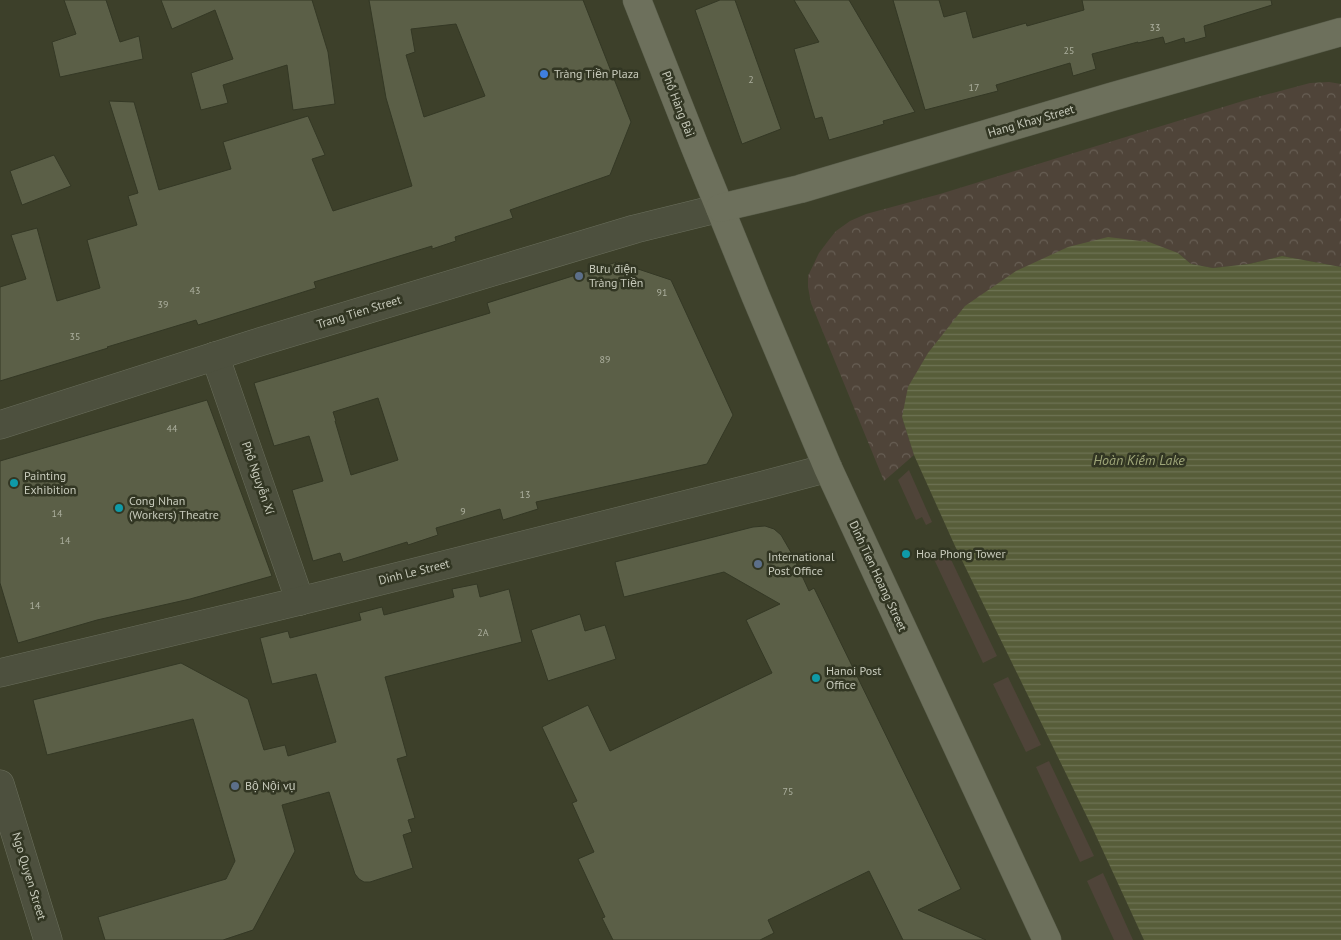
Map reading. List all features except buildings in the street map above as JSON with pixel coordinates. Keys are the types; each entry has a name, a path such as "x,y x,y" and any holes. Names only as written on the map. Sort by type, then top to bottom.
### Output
{"main road":[{"name":"Phố Hàng Bài","path":"637,0 720,208"},
{"name":"Hang Khay Street","path":"720,208 800,189 1111,97 1341,32"},
{"name":"Dinh Tien Hoang Street","path":"720,208 828,468 1047,940"}],"street":[{"name":"Trang Tien Street","path":"0,425 215,356 635,229 720,208"},
{"name":"Phố Nguyễn Xí","path":"215,356 300,600"},
{"name":"Dinh Le Street","path":"0,673 746,490 828,468"},
{"name":"Ngo Quyen Street","path":"0,784 48,940"}],"green space":[{"path":"1329,82 1341,84 1341,267 1282,256 1249,264 1213,268 1191,264 1178,253 902,417 914,455 884,481 811,303 808,276 819,253 836,231 850,221 866,214 940,194 1246,100 1310,83"},
{"path":"909,470 932,522 926,525 922,517 916,520 898,480"},
{"path":"946,549 997,656 983,663 932,555"},
{"path":"1008,677 1041,745 1026,752 993,684"},
{"path":"1049,761 1094,856 1080,862 1036,767"},
{"path":"1103,873 1133,940 1114,940 1087,881"}],"water":[{"name":"Hoàn Kiếm Lake","path":"1108,237 1149,242 1178,253 1191,264 1213,268 1249,264 1282,256 1341,267 1341,940 1144,940 1092,827 955,546 914,455 902,417 908,387 928,353 965,306 1016,271 1068,247"}],"place":[{"name":"Tràng Tiền Plaza","path":"544,74"},
{"name":"Bưu điện Tràng Tiền","path":"579,276"},
{"name":"Painting Exhibition","path":"14,483"},
{"name":"Cong Nhan (Workers) Theatre","path":"119,508"},
{"name":"Hoa Phong Tower","path":"906,554"},
{"name":"International Post Office","path":"758,564"},
{"name":"Hanoi Post Office","path":"816,678"},
{"name":"Bộ Nội vụ","path":"235,786"}]}
